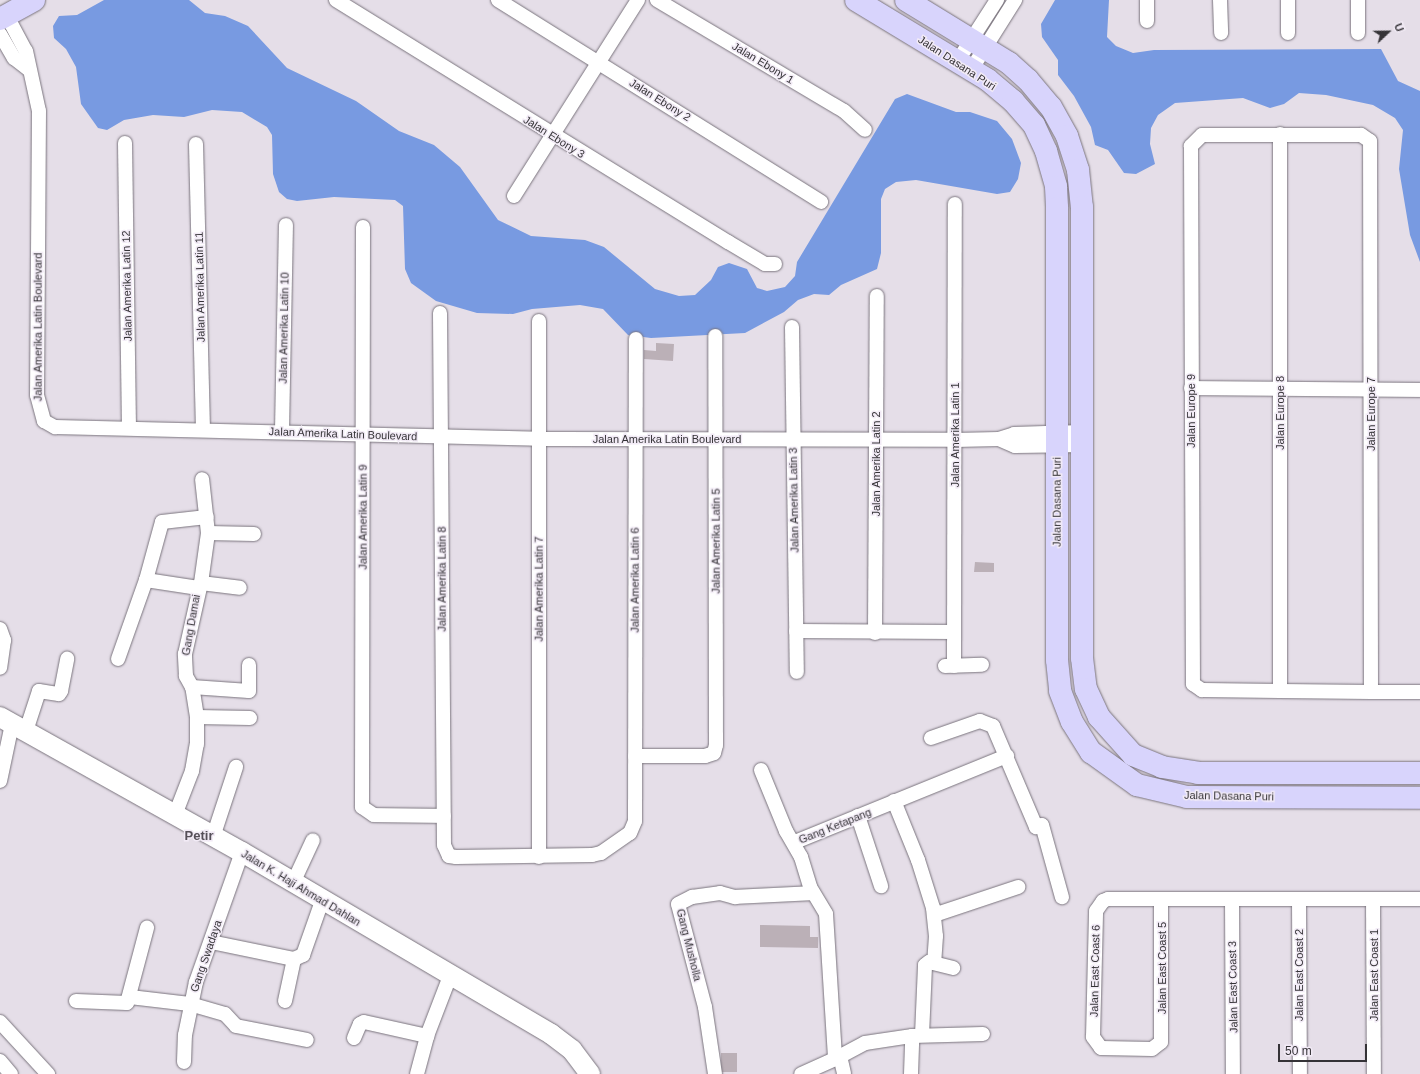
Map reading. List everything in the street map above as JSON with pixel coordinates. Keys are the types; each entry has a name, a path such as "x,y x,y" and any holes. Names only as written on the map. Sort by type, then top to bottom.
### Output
{"main road":[{"path":"2,23 34,0"},
{"name":"Jalan Dasana Puri","path":"856,0 964,66 1013,101 1034,125 1046,151 1056,187 1059,682 1072,722 1091,752 1137,784 1187,797 1420,798"},
{"name":"Jalan Dasana Puri","path":"906,0 978,44 1028,80 1051,107 1067,136 1078,170 1082,207 1082,658 1086,688 1099,717 1115,737 1133,755 1162,767 1198,773 1420,773"},
{"name":"Jalan K. Haji Ahmad Dahlan","path":"13,724 242,852 322,901 551,1034 572,1050 590,1074"}],"street":[{"name":"Jalan Ebony 3","path":"336,0 550,135 765,264 775,264"},
{"name":"Jalan Ebony 2","path":"498,0 821,202"},
{"path":"514,196 550,135 638,0"},
{"name":"Jalan Ebony 1","path":"657,0 844,111 864,130"},
{"path":"978,44 997,0"},
{"path":"964,66 978,44 1015,0"},
{"path":"1147,0 1147,21"},
{"path":"1220,0 1221,33"},
{"path":"1288,0 1288,33"},
{"path":"1358,0 1358,33"},
{"name":"Jalan Amerika Latin Boulevard","path":"2,23 26,51 28,69 39,111 39,410 44,421 55,427 282,431 538,439 999,439 1014,446 1057,439"},
{"path":"2,23 14,58 28,69"},
{"name":"Jalan Europe 9","path":"1280,134 1207,134 1197,137 1191,146 1192,680 1195,687 1202,690 1280,691"},
{"name":"Jalan Europe 7","path":"1280,134 1361,135 1368,138 1371,144 1371,692"},
{"name":"Jalan Europe 8","path":"1280,134 1280,691"},
{"name":"Jalan Amerika Latin 12","path":"124,143 129,428"},
{"name":"Jalan Amerika Latin 11","path":"196,144 203,430"},
{"name":"Jalan Amerika Latin 1","path":"955,204 954,632 950,666 982,665"},
{"name":"Jalan Amerika Latin 10","path":"282,431 286,225"},
{"name":"Jalan Amerika Latin 9","path":"363,227 362,807 374,816 444,816"},
{"name":"Jalan Amerika Latin 2","path":"875,632 877,296"},
{"name":"Jalan Amerika Latin 8","path":"440,313 444,845 449,856 456,857 539,857"},
{"name":"Jalan Amerika Latin 7","path":"539,321 539,857"},
{"name":"Jalan Amerika Latin 3","path":"792,327 797,672"},
{"name":"Jalan Amerika Latin 5","path":"635,756 706,756 714,752 716,745 715,336"},
{"name":"Jalan Amerika Latin 6","path":"539,857 601,853 630,833 635,821 636,339"},
{"path":"1191,388 1420,390"},
{"path":"1057,439 1081,438"},
{"name":"Gang Damai","path":"176,815 196,756 197,717 192,687 186,676 185,654 200,586 208,533 202,479"},
{"path":"118,659 146,580 162,522 207,517"},
{"path":"208,533 254,534"},
{"path":"146,580 200,586 240,588"},
{"path":"0,629 4,640 0,668"},
{"path":"796,631 954,632"},
{"path":"0,781 13,724 40,691 59,694 61,692 67,659"},
{"path":"192,687 249,691 249,665"},
{"path":"1280,691 1420,692"},
{"path":"197,717 250,718"},
{"path":"931,738 984,720 993,726 1036,827 1042,825 1062,897"},
{"name":"Gang Ketapang","path":"844,1074 838,1058 826,914 813,893 795,842 1007,756"},
{"path":"213,837 236,767"},
{"path":"761,770 786,831 795,842"},
{"path":"894,801 918,860 934,915 936,936 934,963"},
{"path":"858,816 881,886"},
{"path":"293,883 313,840"},
{"name":"Gang Swadaya","path":"184,1062 190,1004 242,852"},
{"path":"934,915 1018,887"},
{"name":"Gang Musholla","path":"714,1074 705,1007 678,904 692,897 720,893 735,897 813,893"},
{"name":"Jalan East Coast 6","path":"1093,1037 1097,906 1108,899 1161,899"},
{"path":"1161,899 1420,899"},
{"name":"Jalan East Coast 5","path":"1093,1037 1097,1045 1106,1050 1152,1049 1159,1046 1162,1038 1161,899"},
{"name":"Jalan East Coast 3","path":"1232,899 1234,1074"},
{"name":"Jalan East Coast 2","path":"1299,899 1300,1074"},
{"name":"Jalan East Coast 1","path":"1373,899 1374,1074"},
{"path":"211,942 294,959 302,955 322,901"},
{"path":"76,1001 125,1003 130,997 147,928"},
{"path":"285,1001 294,959"},
{"path":"911,1074 925,965 934,963 953,968"},
{"path":"421,1073 427,1036 450,976"},
{"path":"130,997 190,1004 226,1014 236,1026 307,1040"},
{"path":"0,1022 48,1074"},
{"path":"354,1038 360,1024 364,1022 427,1036"},
{"path":"801,1074 838,1058 864,1043 917,1036 983,1034"},
{"path":"0,1061 11,1074"}],"water":[{"path":"104,0 189,0 205,13 225,16 248,26 287,68 356,101 399,131 434,145 460,167 498,220 531,236 585,240 604,247 655,289 679,296 695,295 711,280 718,267 729,263 747,269 757,288 767,291 785,287 795,276 797,262 895,99 907,94 956,112 970,112 997,121 1012,139 1021,163 1018,179 1010,192 997,194 916,180 896,182 885,189 881,199 881,253 877,269 841,285 829,295 814,294 798,300 784,312 745,333 651,338 628,335 603,309 580,305 532,309 513,314 477,313 436,301 411,283 405,269 403,206 395,200 334,197 297,201 287,199 279,192 273,174 272,135 267,127 242,112 212,110 184,117 153,115 124,120 107,130 98,128 81,104 76,67 66,49 54,38 53,26 59,16 77,15"},
{"path":"1055,0 1109,0 1107,37 1116,46 1133,53 1154,50 1381,49 1398,81 1420,91 1420,262 1410,235 1399,169 1403,130 1395,118 1373,105 1326,95 1299,93 1284,104 1270,108 1243,98 1175,103 1158,115 1151,128 1150,144 1155,164 1136,174 1124,173 1108,150 1095,145 1091,127 1074,96 1058,75 1058,60 1042,37 1041,24"}],"building":[{"path":"656,343 674,344 673,361 644,359 644,350 656,351"},
{"path":"975,562 994,563 994,572 974,572"},
{"path":"760,925 810,926 810,937 818,937 818,948 760,947"},
{"path":"721,1053 737,1053 737,1072 721,1072"}],"district":[{"name":"Petir","path":"199,836"}]}
